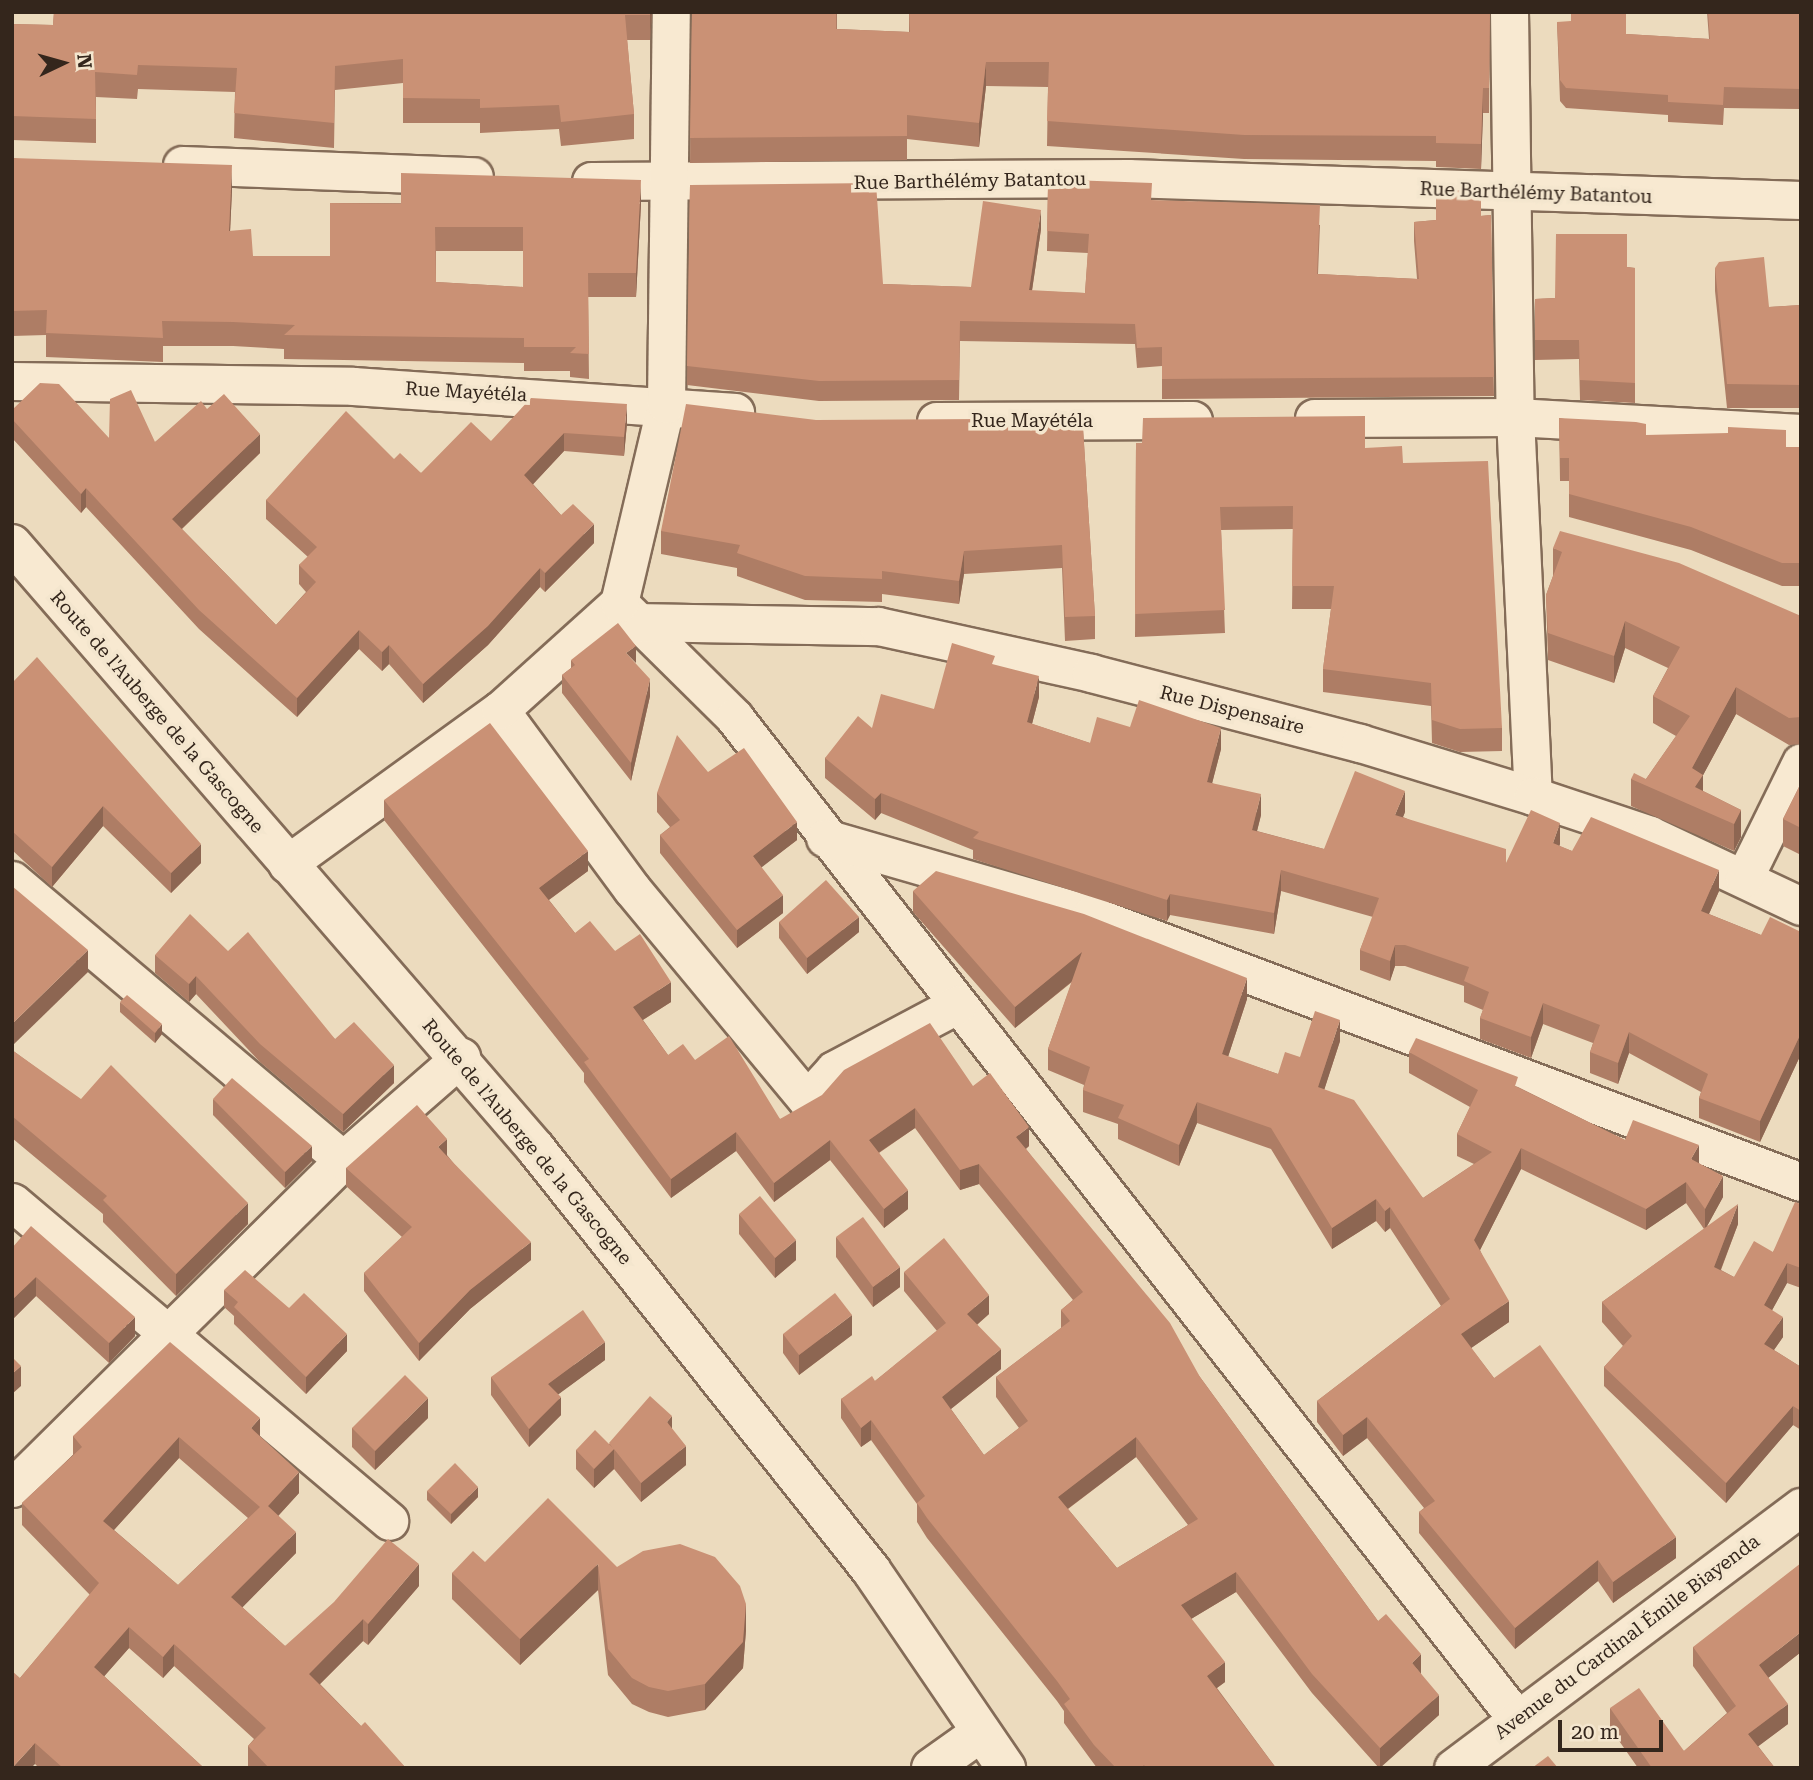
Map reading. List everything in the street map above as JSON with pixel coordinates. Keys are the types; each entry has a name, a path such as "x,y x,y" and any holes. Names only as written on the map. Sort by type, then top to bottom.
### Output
{"street":[{"path":"287,864 500,710 628,613 666,404 666,184 671,12"},
{"path":"1509,12 1515,417 1523,527 1533,796"},
{"path":"146,164 514,178"},
{"name":"Rue Barthélémy Batantou","path":"556,179 666,184 1128,178 1512,194 1801,200"},
{"name":"Rue Mayétéla","path":"12,381 353,386 666,404 777,417"},
{"path":"1277,419 1515,417 1801,433"},
{"name":"Rue Mayétéla","path":"901,421 1235,419"},
{"path":"1523,527 1561,537"},
{"name":"Route de l'Auberge de la Gascogne","path":"13,547 287,864 461,1057 871,1570 1006,1768"},
{"path":"628,613 734,717 825,838 1516,1718"},
{"name":"Rue Dispensaire","path":"628,613 878,626 1266,718 1533,796 1650,835 1801,906"},
{"path":"500,710 632,889 807,1100 834,1070 958,1004"},
{"path":"1744,878 1801,762"},
{"path":"825,838 1104,920 1801,1182"},
{"path":"12,880 344,1160"},
{"path":"12,1488 344,1160 461,1057"},
{"path":"12,1202 169,1330 389,1521"},
{"name":"Avenue du Cardinal Émile Biayenda","path":"1453,1768 1516,1718 1801,1507"},
{"path":"931,1768 980,1733"}],"building":[{"path":"54,12 650,12 650,15 625,15 634,114 561,122 559,105 480,108 480,99 403,98 403,59 335,66 334,123 234,113 237,68 138,65 137,75 95,72 96,119 12,116 12,24 53,25"},
{"path":"692,12 836,12 836,29 910,32 909,12 1490,12 1489,88 1483,88 1481,144 1436,143 1436,136 1244,135 1047,121 1049,62 986,62 979,123 907,115 907,136 690,138"},
{"path":"1571,12 1626,12 1626,34 1710,39 1708,12 1801,12 1801,89 1724,87 1723,105 1668,102 1668,95 1566,88 1560,80 1557,22 1571,21"},
{"path":"12,158 232,165 229,231 251,229 253,256 330,256 330,203 401,204 401,173 641,180 636,273 588,273 589,354 570,353 576,347 524,347 524,338 284,335 295,325 233,322 162,321 163,338 46,333 47,310 12,311","holes":["435,227 523,227 523,287 436,282"]},
{"path":"1070,180 1152,183 1151,200 1320,205 1317,274 1419,279 1414,222 1436,220 1436,189 1481,191 1481,216 1491,215 1494,377 1162,379 1162,347 1137,348 1135,324 960,321 959,380 819,381 687,366 690,185 876,183 883,284 971,287 983,201 1041,210 1029,290 1085,293 1089,234 1047,231 1048,186 1070,187"},
{"path":"1556,234 1627,234 1627,267 1635,268 1635,383 1580,380 1579,340 1535,340 1535,299 1555,298"},
{"path":"1764,257 1769,307 1801,305 1801,385 1727,384 1715,268 1719,262"},
{"path":"40,383 59,384 109,438 110,399 131,390 155,442 201,401 207,409 224,394 260,434 172,519 276,625 316,582 299,565 317,547 266,500 346,411 394,459 400,453 421,473 471,422 491,441 531,398 627,404 624,437 564,433 524,475 561,515 573,504 594,524 545,573 540,568 488,626 423,684 389,645 382,652 359,630 297,698 199,610 86,488 81,494 12,419 12,410"},
{"path":"686,404 816,420 985,419 985,425 1083,428 1095,616 1065,617 1062,545 964,551 959,581 882,571 882,579 805,576 737,553 740,545 661,531"},
{"path":"1365,416 1365,448 1402,446 1403,463 1488,461 1502,728 1460,729 1432,720 1431,683 1323,669 1334,586 1292,586 1293,506 1220,507 1225,610 1135,614 1136,443 1142,443 1143,418"},
{"path":"1559,418 1636,422 1646,424 1646,435 1728,433 1728,427 1786,430 1786,447 1801,447 1801,563 1782,563 1691,527 1569,494 1569,458 1560,458"},
{"path":"1560,531 1679,563 1801,616 1801,717 1789,718 1736,687 1692,768 1703,775 1695,787 1741,810 1734,824 1631,779 1634,773 1646,779 1690,716 1653,696 1680,647 1625,621 1614,656 1548,633 1546,595 1562,552 1553,548"},
{"path":"618,623 636,646 626,653 650,679 631,763 562,675 575,665 571,660"},
{"path":"952,643 995,656 992,664 1039,676 1027,722 1090,743 1097,717 1130,727 1139,700 1221,728 1207,782 1261,794 1252,830 1324,849 1355,771 1405,791 1395,815 1506,849 1506,863 1531,810 1560,823 1553,843 1572,851 1591,817 1719,870 1701,911 1761,935 1770,917 1801,932 1801,1033 1760,1121 1699,1098 1708,1074 1629,1032 1618,1063 1590,1052 1600,1025 1543,1003 1531,1037 1480,1018 1489,992 1464,981 1469,967 1405,945 1395,945 1390,961 1360,950 1379,898 1281,870 1274,913 1170,894 1167,900 973,838 979,832 881,793 875,799 825,758 858,716 872,728 881,694 934,709"},
{"path":"37,657 201,844 171,873 103,806 52,867 12,831 12,683"},
{"path":"490,723 588,851 539,888 575,933 590,921 615,951 640,934 671,982 633,1007 668,1055 683,1044 695,1060 729,1036 780,1119 822,1095 844,1070 930,1023 973,1086 990,1073 1029,1127 1016,1137 1170,1323 1200,1377 1378,1621 1386,1614 1421,1654 1412,1663 1439,1695 1380,1748 1312,1674 1236,1572 1181,1605 1225,1662 1207,1676 1276,1768 1146,1768 1144,1765 1141,1768 1116,1768 1094,1745 1064,1704 1070,1699 1057,1681 927,1518 917,1503 925,1496 871,1420 861,1428 841,1399 872,1376 875,1381 946,1323 904,1272 944,1238 989,1295 967,1314 1001,1349 942,1397 984,1455 1028,1421 996,1377 1070,1321 1061,1310 1083,1292 979,1164 960,1170 915,1108 869,1140 908,1190 884,1209 830,1140 774,1183 736,1132 671,1179 584,1062 589,1059 384,800","holes":["1136,1437 1198,1519 1117,1568 1058,1497"]},
{"path":"677,735 708,772 744,748 797,822 753,856 783,895 737,930 660,835 680,820 657,793"},
{"path":"1801,783 1801,828 1783,819"},
{"path":"936,871 1084,914 1247,978 1222,1054 1278,1074 1285,1052 1300,1057 1315,1011 1340,1020 1318,1087 1354,1100 1423,1198 1492,1152 1457,1134 1478,1090 1409,1052 1416,1038 1518,1077 1515,1086 1625,1140 1633,1120 1699,1145 1691,1159 1723,1176 1705,1209 1686,1182 1646,1209 1521,1148 1474,1240 1509,1301 1461,1334 1494,1378 1540,1345 1676,1537 1613,1582 1598,1560 1515,1628 1419,1512 1435,1501 1367,1417 1343,1435 1317,1401 1450,1299 1390,1207 1385,1211 1376,1199 1332,1228 1271,1128 1197,1102 1179,1145 1118,1118 1124,1105 1083,1090 1090,1067 1048,1049 1082,952 1015,1007 913,891"},
{"path":"826,880 859,917 807,958 779,922"},
{"path":"12,886 88,950 12,1024"},
{"path":"190,914 228,951 248,932 335,1039 354,1022 394,1065 343,1114 260,1044 196,976 189,984 155,955"},
{"path":"127,995 162,1024 155,1033 120,1002"},
{"path":"12,1050 81,1099 111,1065 248,1203 176,1274 103,1200 107,1196 12,1116"},
{"path":"232,1078 312,1146 285,1172 213,1099"},
{"path":"417,1105 447,1139 438,1147 531,1242 470,1290 419,1343 364,1273 412,1227 346,1168"},
{"path":"760,1196 796,1240 775,1258 739,1214"},
{"path":"1795,1202 1801,1204 1801,1268 1787,1263 1764,1305 1783,1317 1764,1344 1801,1367 1801,1411 1793,1406 1726,1483 1604,1367 1632,1336 1602,1302 1738,1204 1714,1267 1734,1277 1754,1241 1773,1252"},
{"path":"863,1217 900,1267 873,1287 836,1237"},
{"path":"31,1226 135,1317 109,1343 36,1277 12,1300 12,1248"},
{"path":"245,1270 289,1308 304,1293 347,1334 306,1377 234,1307 238,1302 224,1290"},
{"path":"835,1293 852,1315 799,1355 783,1334"},
{"path":"583,1310 605,1342 548,1384 561,1397 529,1429 491,1377"},
{"path":"170,1342 260,1418 251,1428 299,1472 268,1506 296,1532 231,1597 285,1646 334,1602 388,1539 419,1564 368,1624 363,1619 309,1674 361,1726 365,1722 406,1768 269,1768 248,1746 266,1728 174,1644 163,1657 129,1627 94,1667 204,1768 63,1768 35,1743 12,1768 12,1671 20,1678 99,1583 22,1503 82,1447 73,1436","holes":["179,1437 260,1507 178,1585 103,1521"]},
{"path":"12,1357 21,1366 12,1374"},
{"path":"405,1375 428,1398 375,1451 352,1428"},
{"path":"650,1396 672,1416 667,1422 686,1446 641,1483 614,1449 594,1469 576,1450 595,1430 613,1448 609,1443"},
{"path":"455,1463 478,1487 451,1514 427,1491"},
{"path":"548,1498 617,1567 643,1551 680,1544 715,1557 740,1586 746,1604 743,1642 705,1684 668,1691 649,1687 632,1678 608,1649 598,1564 520,1639 452,1573 473,1551 485,1562"},
{"path":"1801,1563 1801,1632 1759,1665 1788,1704 1748,1734 1775,1768 1652,1768 1610,1708 1639,1688 1684,1751 1736,1706 1693,1647"},
{"path":"1548,1756 1558,1768 1532,1768"}]}
